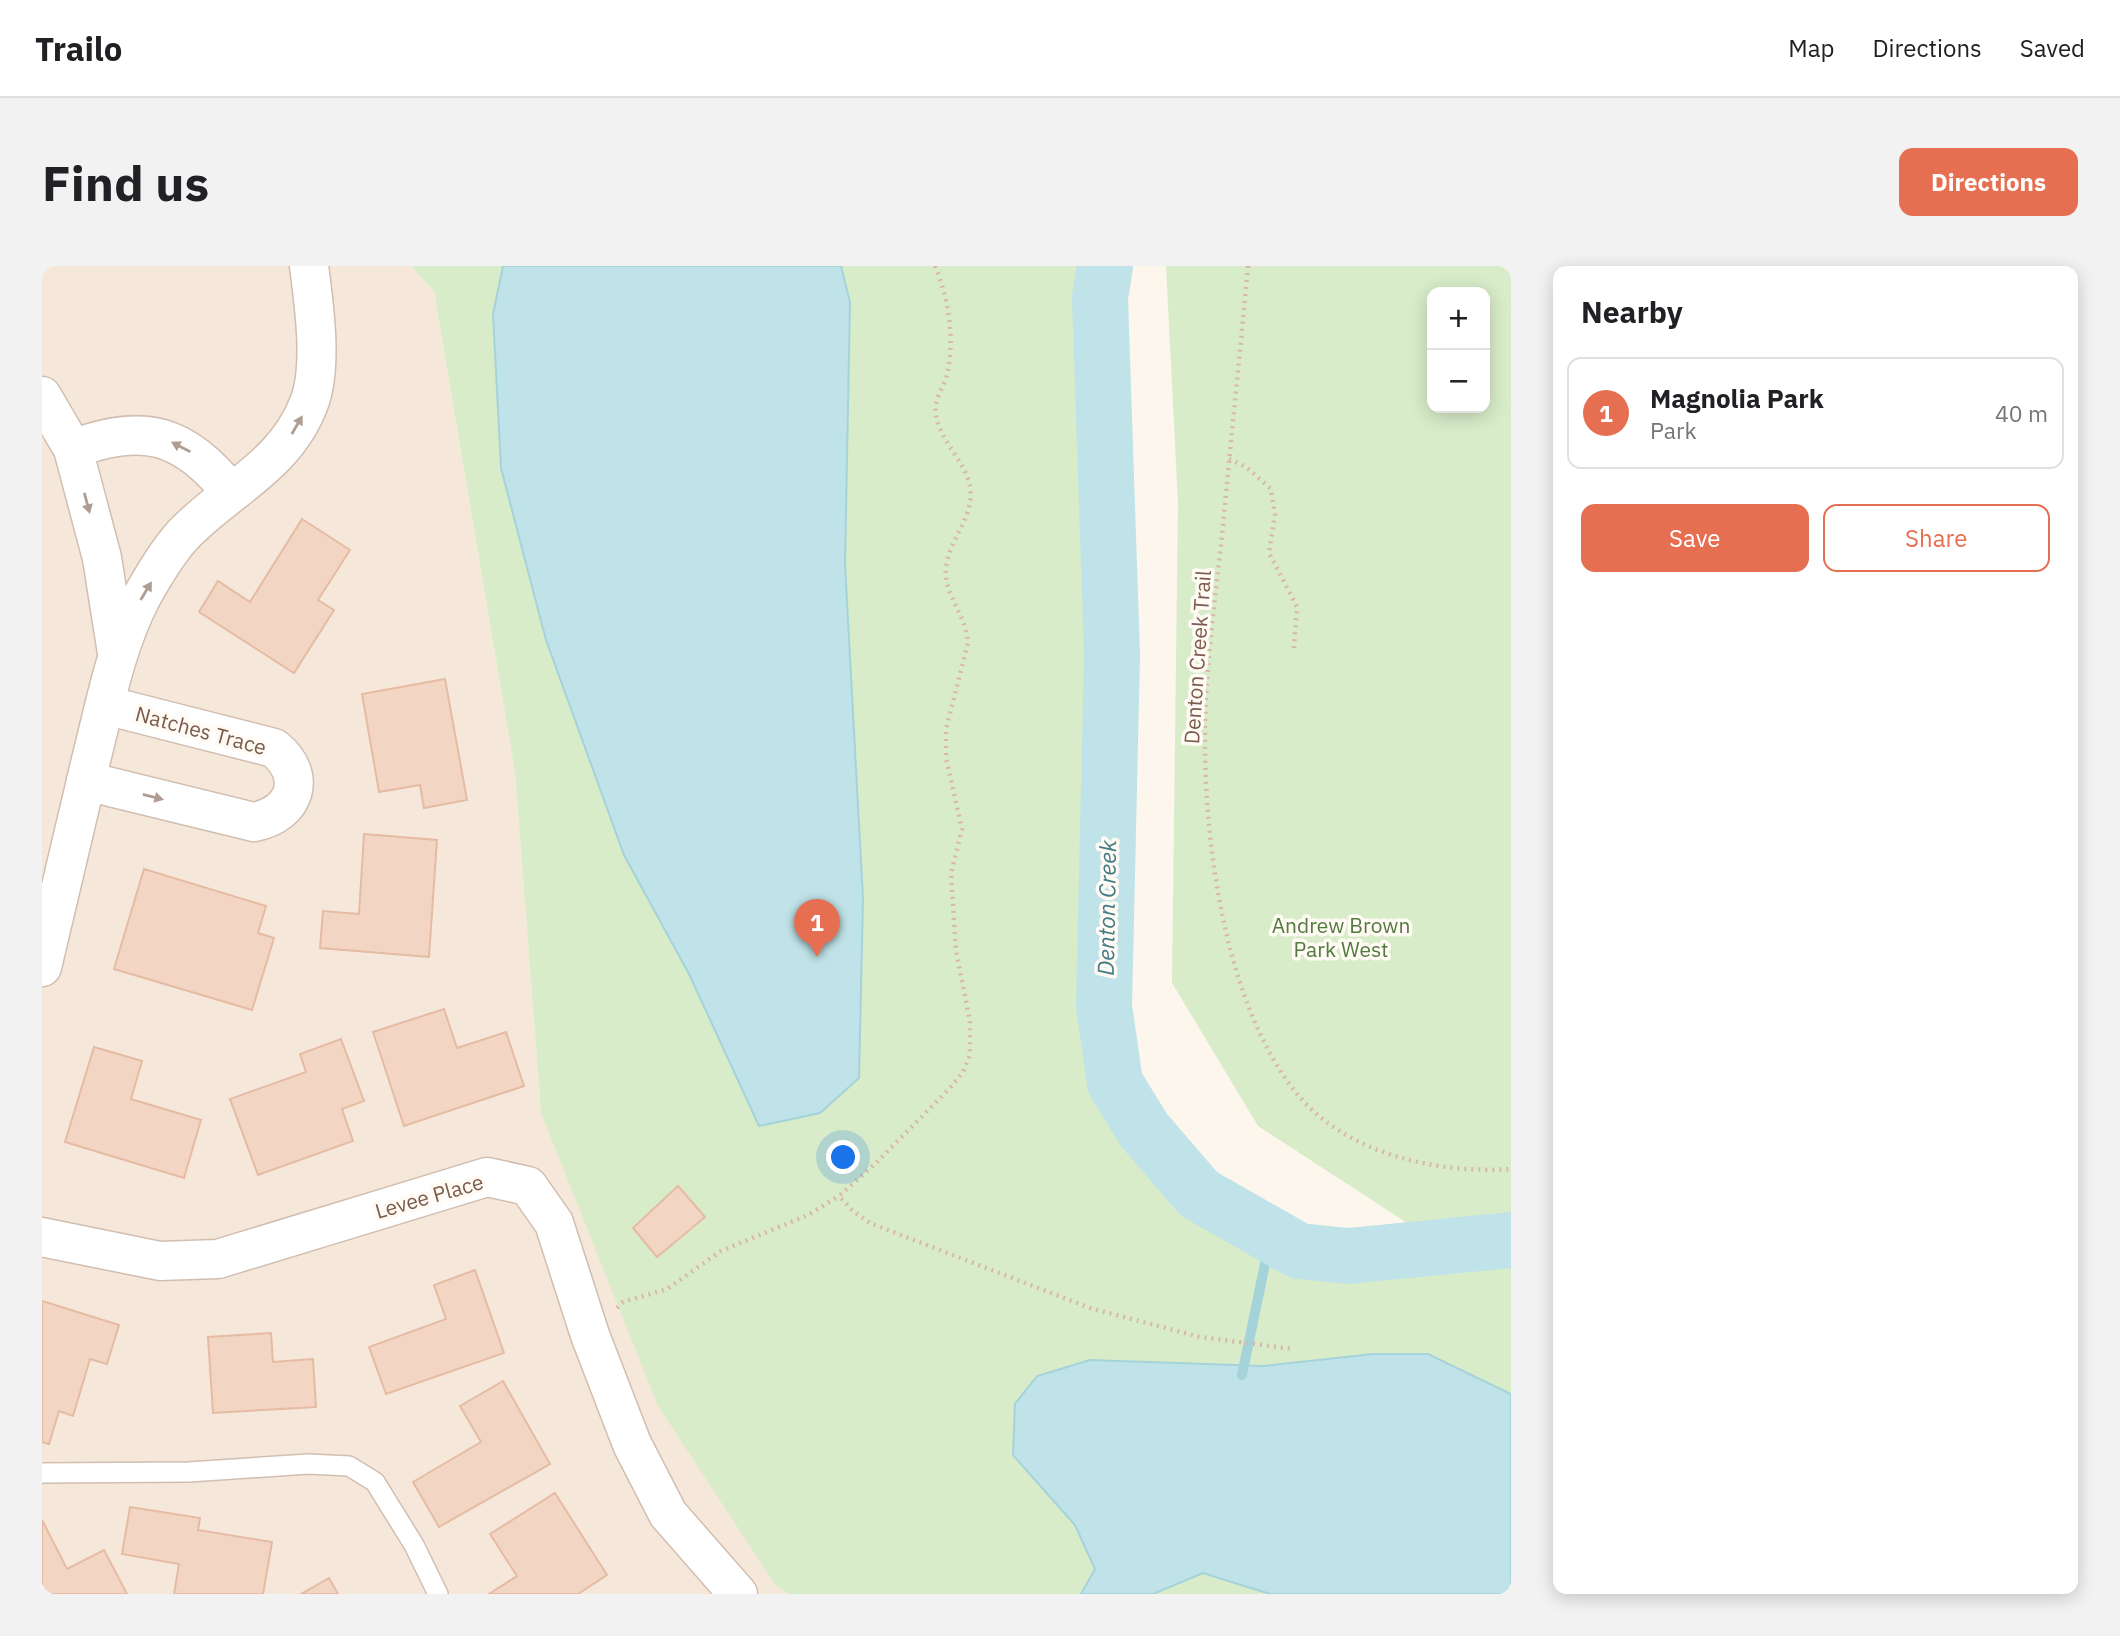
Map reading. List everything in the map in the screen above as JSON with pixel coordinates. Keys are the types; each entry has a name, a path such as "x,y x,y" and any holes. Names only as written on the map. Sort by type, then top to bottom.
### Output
{"street":[{"path":"42,967 48,912 86,781 117,653 142,597 181,537 231,492 262,471 290,437 310,402 315,327 309,266"},
{"path":"42,396 73,449 102,558 117,653"},
{"path":"73,449 107,436 143,434 178,444 198,457 208,464 231,492"},
{"name":"Natches Trace","path":"86,781 254,822 278,814 292,792 291,767 274,748 105,705"},
{"name":"Levee Place","path":"42,1237 160,1261 218,1259 487,1177 528,1186 554,1223 590,1335 632,1444 667,1514 738,1594"}],"lane":[{"path":"42,1473 189,1472 307,1464 349,1466 375,1482 414,1545 438,1594"}],"path":[{"path":"590,1335 623,1302 667,1289 721,1251 808,1215 839,1196 874,1165 950,1088 963,1072 970,1055 971,1021 956,951 951,874 962,830 946,758 946,729 968,643 967,629 948,587 946,570 949,554 966,519 971,500 962,464 937,420 936,405 946,376 950,350 949,309 935,266"},
{"name":"Denton Creek Trail","path":"1248,266 1206,700 1207,799 1216,886 1248,1004 1270,1053 1298,1096 1335,1127 1367,1147 1406,1160 1492,1170 1511,1168"},
{"path":"1229,459 1246,467 1271,489 1275,515 1269,553 1297,607 1294,648"},
{"path":"839,1196 853,1211 870,1223 1090,1308 1200,1336 1293,1349"}],"shaded area":[{"path":"42,266 411,266 434,291 515,772 541,1113 776,1586 789,1594 42,1594"}],"green space":[{"name":"Andrew Brown Park West","path":"411,266 1105,266 1100,298 1112,655 1104,1006 1115,1082 1144,1130 1199,1194 1299,1251 1348,1256 1420,1252 1493,1241 1421,1232 1258,1126 1172,983 1178,503 1166,266 1511,266 1511,1594 789,1594 776,1586 658,1406 541,1113 515,772 434,291"}],"water":[{"path":"503,266 841,266 850,302 845,564 863,899 859,1078 820,1113 759,1126 689,974 624,855 546,640 501,468 493,314"},
{"path":"1373,1354 1428,1354 1511,1394 1511,1594 1270,1594 1203,1573 1153,1594 1081,1594 1095,1569 1075,1525 1013,1455 1015,1404 1037,1376 1090,1360 1264,1366"}],"building":[{"path":"302,519 350,550 318,600 334,610 294,673 199,612 218,581 250,602"},
{"path":"445,679 467,800 424,808 420,785 379,792 362,694"},
{"path":"364,834 437,840 429,957 320,948 323,911 359,914"},
{"path":"144,869 266,906 258,933 274,938 252,1010 114,969"},
{"path":"444,1009 457,1048 506,1032 524,1086 404,1126 373,1032"},
{"path":"341,1039 364,1101 342,1109 353,1141 258,1175 230,1099 306,1072 300,1054"},
{"path":"94,1047 142,1061 131,1099 201,1120 184,1178 65,1142"},
{"path":"678,1186 705,1217 657,1257 633,1228"},
{"path":"475,1270 504,1353 386,1394 369,1347 446,1319 434,1285"},
{"path":"42,1301 119,1325 107,1364 90,1359 73,1416 59,1411 49,1444 42,1442"},
{"path":"271,1333 273,1362 313,1359 316,1407 213,1413 208,1337"},
{"path":"503,1381 550,1464 439,1527 413,1482 481,1442 460,1406"},
{"path":"555,1493 607,1575 578,1594 489,1594 517,1576 490,1534"},
{"path":"130,1507 200,1518 198,1530 272,1542 263,1594 174,1594 179,1564 122,1554"},
{"path":"42,1520 67,1569 104,1550 127,1594 42,1594"},
{"path":"329,1578 338,1594 301,1594"}],"waterway":[{"name":"Denton Creek","path":"1105,266 1100,298 1112,655 1104,1006 1115,1083 1144,1130 1199,1194 1299,1251 1348,1256 1511,1240"},
{"path":"1242,1375 1271,1235"}],"place":[{"name":"Magnolia Park","path":"817,957"}]}
